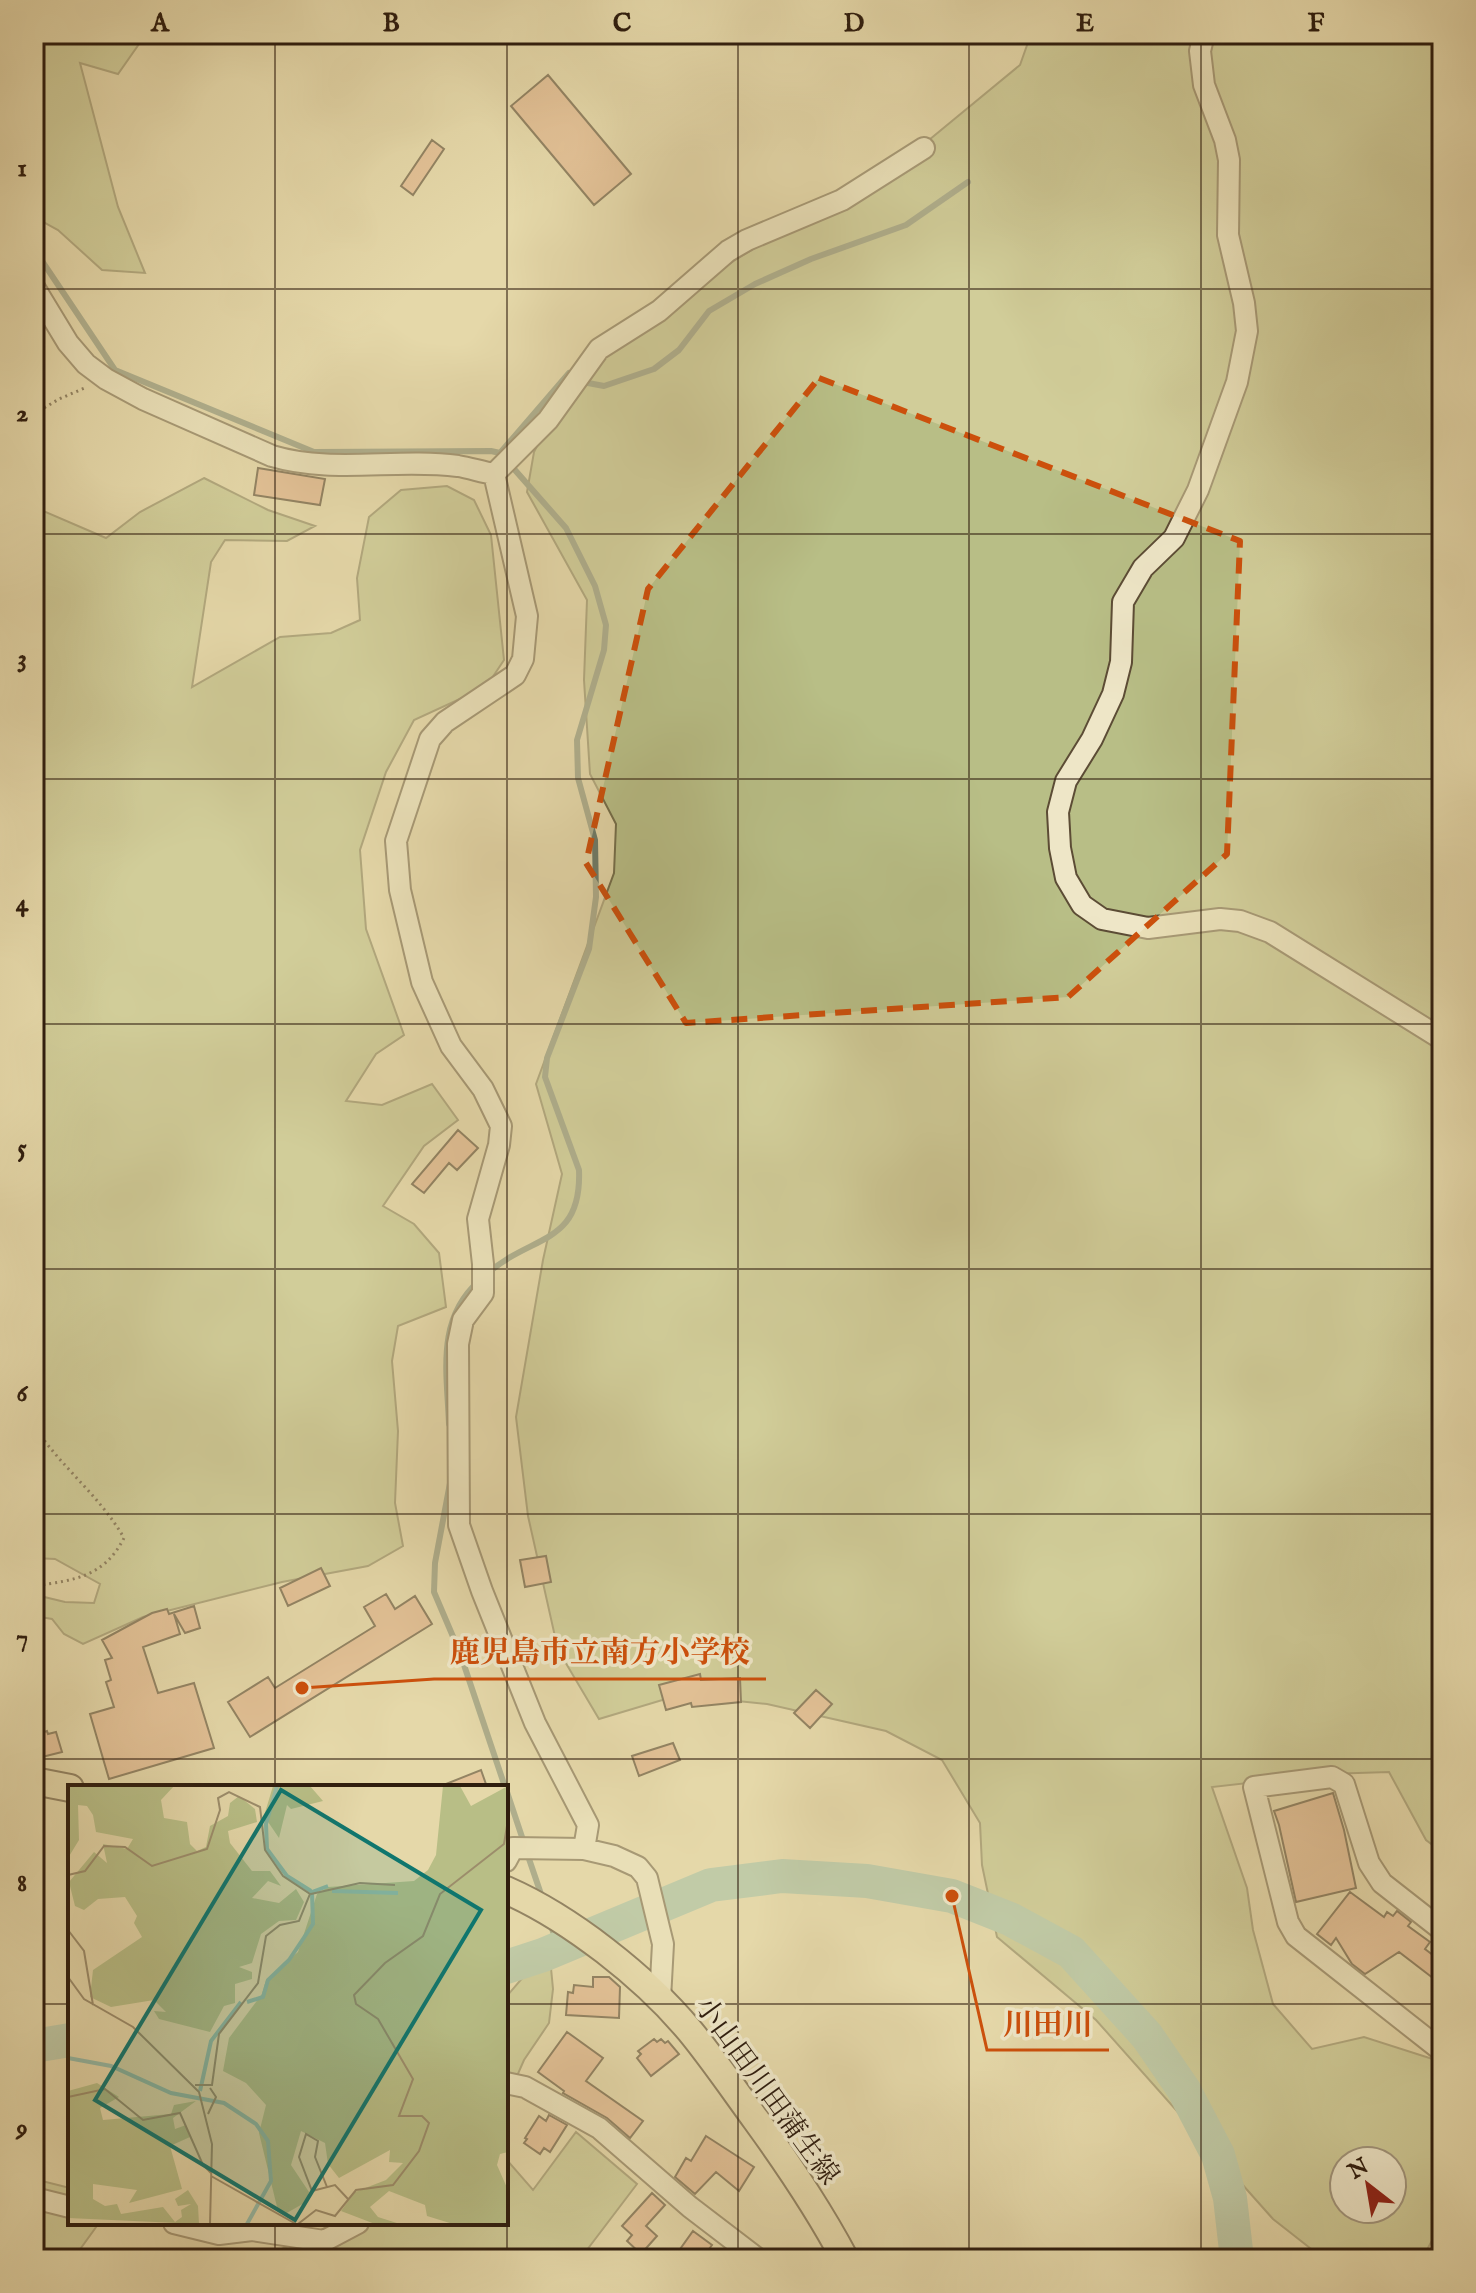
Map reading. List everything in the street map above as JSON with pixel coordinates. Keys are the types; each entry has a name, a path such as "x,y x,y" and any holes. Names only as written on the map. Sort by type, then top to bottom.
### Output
{"main road":[{"path":"34,1781 68,1788"},
{"name":"小山田川田蒲生線","path":"508,1891 541,1906 616,1960 689,2030 777,2150 845,2259"}],"street":[{"path":"1204,34 1200,51 1204,85 1225,140 1229,160 1228,235 1244,303 1247,331 1237,382 1198,490 1174,538 1143,568 1123,602 1121,662 1113,694 1092,739 1066,781 1058,812 1066,878 1082,905 1102,919 1148,928 1220,919 1240,921 1270,932 1442,1039"},
{"path":"34,287 68,343 86,364 106,379 143,399 272,456 293,462 457,466 504,464 548,420 599,349 659,311 728,251 842,200 924,148"},
{"path":"504,464 527,616 523,659 515,675 445,722 430,739 396,841 400,890 422,982 451,1046 483,1089 501,1126 499,1145 478,1219 483,1293 463,1320 458,1344 459,1525 535,1723 588,1825 584,1849"},
{"path":"1442,1930 1382,1883 1369,1863 1344,1784 1332,1777 1254,1787 1288,1922 1296,1936 1442,2051"},
{"path":"510,1855 540,1848 584,1849 614,1856 638,1867 647,1878 663,1944 660,1999"},
{"path":"508,2083 525,2087 599,2128 690,2207 758,2259"},
{"path":"34,2198 68,2206"},
{"path":"182,2225 219,2234 252,2230 324,2241 354,2225"}],"path":[{"path":"34,414 59,399 106,379"},
{"path":"34,1426 107,1512 124,1538 115,1556 97,1572 34,1586"}],"highlighted area":[{"path":"819,378 1240,541 1227,854 1068,997 686,1023 586,863 648,589"}],"green space":[{"path":"34,34 146,34 118,74 80,63 118,207 145,273 102,270 58,230 34,217"},
{"path":"1031,34 1442,34 1442,1852 1426,1840 1389,1772 1326,1774 1212,1787 1247,1888 1253,1930 1273,2004 1312,2049 1364,2037 1442,2062 1442,2222 1422,2259 1324,2259 1273,2219 1096,2020 997,1937 982,1865 980,1823 942,1760 886,1731 767,1704 679,1695 599,1719 558,1650 528,1516 516,1417 543,1260 562,1174 536,1084 614,873 616,824 590,774 584,680 587,600 527,492 534,452 572,374 735,260 912,154 1020,65"},
{"path":"204,478 268,510 315,526 287,541 225,540 211,562 192,687 280,637 331,633 360,620 357,578 369,517 401,490 447,486 474,500 491,535 504,660 486,687 414,720 386,772 360,850 366,929 404,1035 376,1054 346,1101 382,1105 432,1084 458,1120 424,1146 383,1206 414,1224 439,1253 446,1307 398,1326 392,1361 398,1431 395,1503 403,1546 368,1566 282,1582 143,1617 83,1644 64,1634 52,1619 34,1616 40,1596 65,1602 94,1603 100,1584 55,1559 34,1558 34,507 106,538 140,512"},
{"path":"551,1968 553,1989 549,2023 524,2060 508,2096 508,1995 530,1969"},
{"path":"576,2132 637,2184 580,2259 261,2259 331,2225 508,2225 508,2161 533,2190"},
{"path":"34,2179 68,2188 68,2225 98,2225 73,2259 34,2259"}],"building":[{"path":"548,75 631,174 594,205 511,106"},
{"path":"432,140 444,149 413,195 401,186"},
{"path":"258,468 325,479 320,505 254,495"},
{"path":"458,1130 478,1148 457,1170 449,1163 424,1193 412,1184"},
{"path":"546,1556 551,1582 525,1587 520,1560"},
{"path":"321,1568 330,1586 288,1606 280,1588"},
{"path":"386,1594 395,1609 415,1596 432,1624 250,1737 228,1702 268,1677 275,1688 375,1626 364,1607"},
{"path":"194,1606 200,1628 185,1633 174,1614 180,1634 143,1647 158,1693 194,1683 214,1748 109,1779 90,1714 114,1707 106,1682 111,1680 105,1660 112,1658 102,1640 152,1613 167,1609 169,1614"},
{"path":"700,1674 701,1680 740,1678 741,1702 692,1707 691,1703 666,1710 659,1685"},
{"path":"816,1690 832,1704 810,1728 794,1713"},
{"path":"47,1731 48,1734 56,1732 62,1752 34,1759 34,1735"},
{"path":"673,1743 680,1760 639,1776 632,1756"},
{"path":"481,1770 486,1785 444,1785"},
{"path":"1333,1793 1356,1888 1296,1902 1274,1811"},
{"path":"1350,1892 1384,1917 1387,1912 1393,1916 1397,1911 1411,1922 1408,1926 1430,1942 1425,1949 1442,1962 1442,1985 1399,1952 1365,1974 1352,1964 1336,1938 1331,1945 1317,1934"},
{"path":"593,1977 609,1977 620,1987 619,2018 566,2015 568,1992 573,1993 574,1985 593,1987"},
{"path":"567,2032 603,2058 586,2081 643,2121 630,2138 607,2118 563,2093 538,2072"},
{"path":"654,2039 657,2042 661,2039 665,2043 668,2041 679,2054 651,2076 637,2058 641,2054 638,2051"},
{"path":"549,2115 567,2125 550,2152 544,2148 540,2154 524,2143 525,2138 539,2116 546,2121"},
{"path":"706,2136 754,2167 739,2191 716,2172 695,2194 675,2177 686,2158 691,2161"},
{"path":"652,2193 665,2205 646,2226 657,2236 641,2254 627,2241 632,2235 622,2226"},
{"path":"693,2231 712,2245 702,2259 673,2259"}],"waterway":[{"path":"588,383 604,386 654,369 679,350 709,311 755,284 811,259 906,225 968,182"},
{"path":"34,249 115,370 314,452 500,453"},
{"path":"487,1274 563,1226 572,1213 578,1195 579,1170 545,1077 547,1058 589,949 596,897 595,840 578,778 577,740 604,650 606,625 595,586 566,528 500,453 569,373"},
{"path":"449,1424 446,1366 450,1329 465,1296 479,1281"},
{"path":"450,1483 435,1563 434,1592 460,1653 504,1785"},
{"path":"508,1795 524,1843"},
{"path":"527,1853 543,1900"},
{"path":"508,1966 543,1955 711,1885 782,1876 867,1881 952,1896 1010,1919 1071,1952 1147,2036 1184,2090 1218,2155 1230,2198 1237,2259"},
{"path":"551,1926 559,1948"},
{"path":"34,2046 68,2040"}],"place":[{"name":"鹿児島市立南方小学校","path":"302,1688"},
{"name":"川田川","path":"952,1896"}]}
